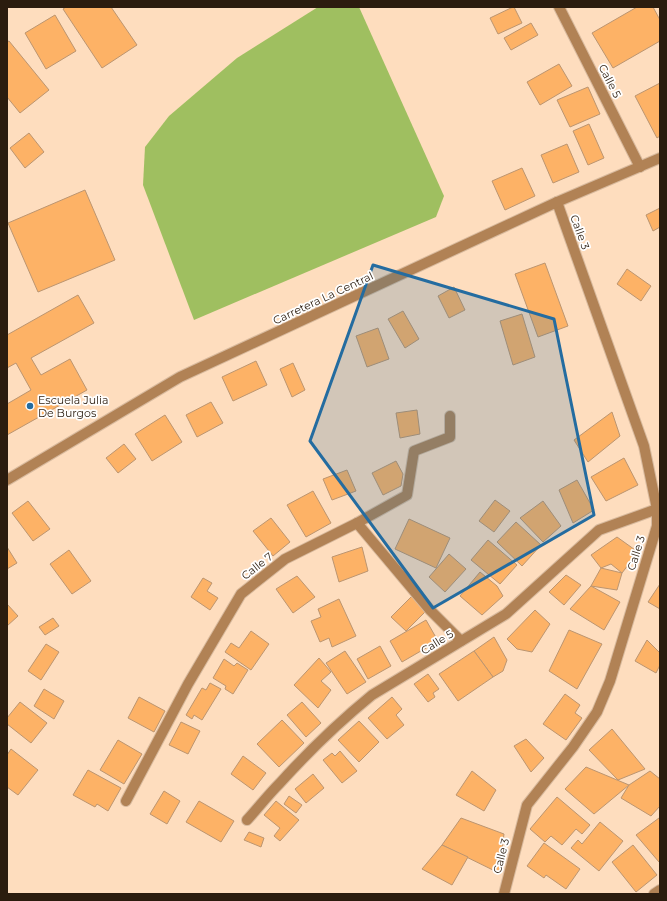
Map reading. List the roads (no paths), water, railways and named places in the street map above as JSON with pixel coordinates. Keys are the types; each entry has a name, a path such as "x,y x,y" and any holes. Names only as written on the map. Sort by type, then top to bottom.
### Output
{"street":[{"name":"Calle 5","path":"559,7 640,167"},
{"name":"Carretera La Central","path":"7,480 180,377 557,202 660,158"},
{"name":"Calle 3","path":"504,894 526,805 573,747 600,706 610,681 659,525 644,446 557,202"},
{"name":"Calle 7","path":"126,801 188,684 240,594 285,560 357,523 407,495 414,451 450,437 450,416"},
{"name":"Calle 5","path":"247,820 279,783 352,711 372,695 506,614 599,530 657,509"},
{"path":"357,523 430,610 461,641"},
{"path":"654,894 660,890"}],"place":[{"name":"Escuela Julia De Burgos","path":"30,406"}]}
